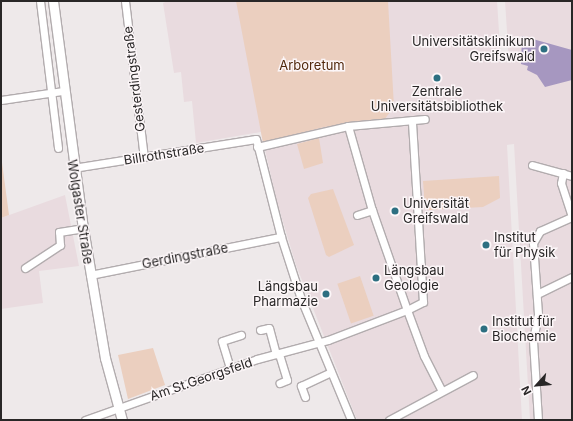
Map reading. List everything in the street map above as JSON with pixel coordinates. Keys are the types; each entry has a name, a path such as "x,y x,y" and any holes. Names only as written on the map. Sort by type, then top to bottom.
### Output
{"main road":[{"name":"Wolgaster Straße","path":"53,1 63,92 82,228 105,358 122,420"}],"street":[{"name":"Wolgaster Straße","path":"40,1 58,148"},
{"name":"Gesterdingstraße","path":"125,1 144,157"},
{"path":"1,100 63,92"},
{"path":"351,420 318,343 280,237 257,147 348,126 424,118"},
{"name":"Am St.Georgsfeld","path":"85,420 230,368 318,343 407,310 423,302 412,120"},
{"path":"348,126 372,210 407,310 424,356 442,391"},
{"name":"Billrothstraße","path":"73,168 256,139 257,147"},
{"path":"532,165 572,176"},
{"path":"538,420 534,344 538,314 533,243 535,236 540,231 572,217 560,183 563,173"},
{"path":"357,215 372,210"},
{"path":"25,268 60,245 59,232 82,228"},
{"name":"Gerdingstraße","path":"90,275 280,237"},
{"path":"537,294 572,277"},
{"path":"260,330 269,328 287,380 280,382"},
{"path":"230,368 222,341 241,335"},
{"path":"305,397 301,386 331,372"},
{"path":"388,420 473,375"}],"shaded area":[{"name":"Universität Greifswald","path":"168,1 497,1 501,63 509,62 505,1 572,1 572,420 530,420 514,144 507,145 522,420 357,420 296,265 277,202 261,132 196,143 192,101 184,102 181,72 174,73 163,3"},
{"path":"522,36 572,50 572,80 545,87 537,75 527,70 528,66 521,64"},
{"path":"65,195 79,266 39,271 43,303 1,309 1,218"}],"green space":[{"name":"Arboretum","path":"236,1 388,1 394,107 384,120 324,127 263,143"},
{"path":"319,138 323,163 304,169 297,144"},
{"path":"1,155 9,215 1,218"},
{"path":"499,176 500,198 483,207 427,210 425,207 423,181"},
{"path":"333,189 354,245 329,257 326,255 308,198 311,194"},
{"path":"360,276 374,316 351,324 337,284"},
{"path":"153,348 165,385 128,399 118,355"}],"place":[{"name":"Universitätsklinikum Greifswald","path":"544,49"},
{"name":"Zentrale Universitätsbibliothek","path":"437,78"},
{"name":"Universität Greifswald","path":"395,211"},
{"name":"Institut für Physik","path":"486,245"},
{"name":"Längsbau Geologie","path":"376,278"},
{"name":"Längsbau Pharmazie","path":"326,294"},
{"name":"Institut für Biochemie","path":"484,329"}]}
